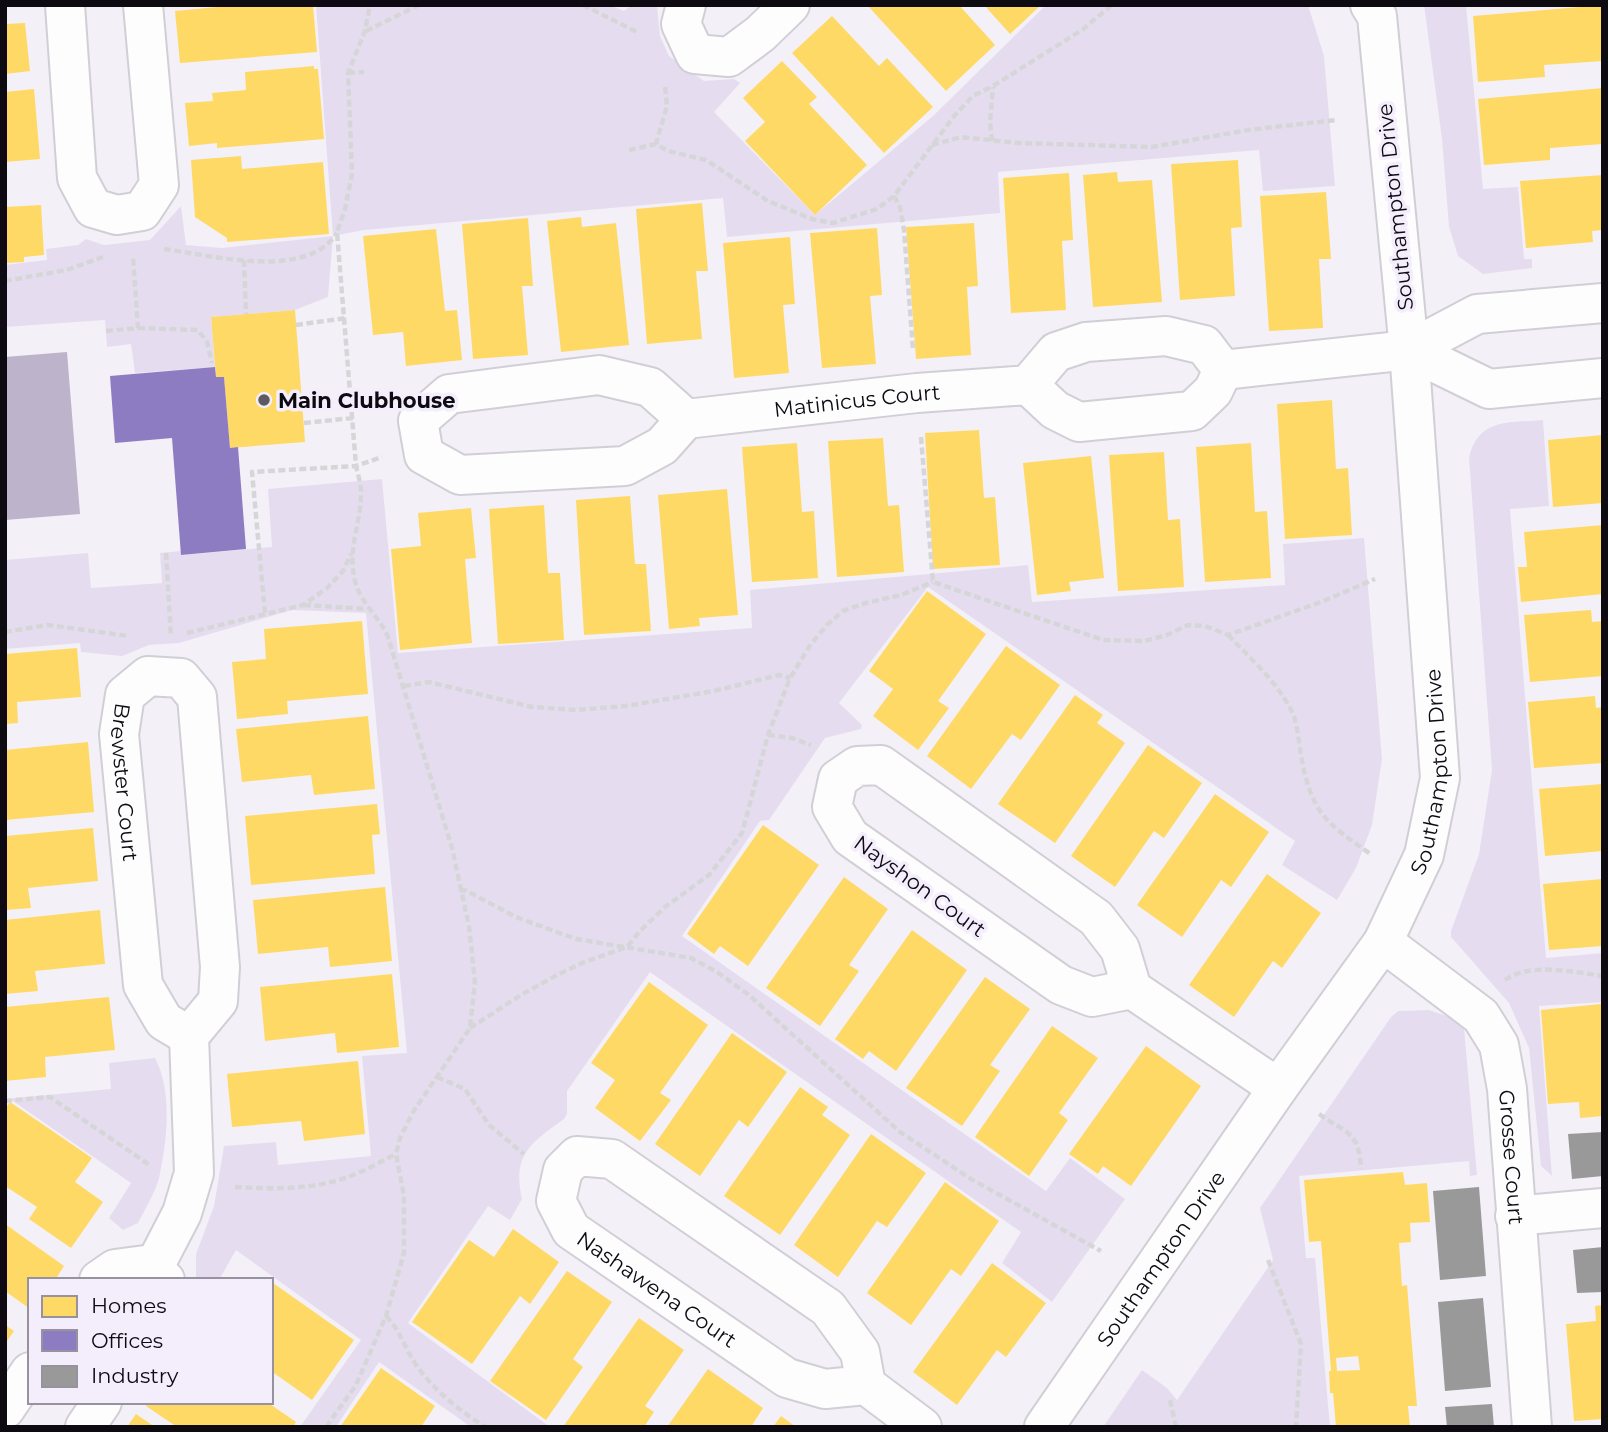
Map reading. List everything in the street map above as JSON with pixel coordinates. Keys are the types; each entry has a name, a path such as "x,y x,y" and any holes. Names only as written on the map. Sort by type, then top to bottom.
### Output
{"street":[{"path":"65,5 78,178 93,208 117,215 142,211 159,185 143,5"},
{"path":"685,5 681,24 695,54 729,57 760,34 790,5"},
{"name":"Southampton Drive","path":"1044,1427 1382,942 1424,855 1440,778 1409,350 1377,16 1370,5"},
{"path":"1223,370 1409,350 1478,314 1603,303"},
{"path":"1166,336 1204,345 1223,370 1213,391 1192,411 1079,422 1055,410 1028,385 1056,352 1086,342 1166,336"},
{"path":"1409,350 1489,389 1603,378"},
{"path":"599,375 650,387 686,419 662,446 625,466 460,475 424,456 418,421 449,394 599,375"},
{"name":"Matinicus Court","path":"686,419 917,393 1028,385"},
{"name":"Brewster Court","path":"165,677 148,676 125,695 119,734 143,985 164,1021 189,1035"},
{"path":"102,1278 115,1269 145,1265 159,1275 194,1173 189,1035 218,1001 219,967 197,697 181,678 165,677"},
{"name":"Nayshon Court","path":"881,765 1096,918 1120,949 1132,989 1091,997 1062,985 850,838 832,807 838,779 857,766 881,765"},
{"name":"Grosse Court","path":"1382,942 1481,1016 1499,1045 1507,1089 1532,1427"},
{"path":"1132,989 1278,1088"},
{"path":"563,1171 577,1156 612,1159 828,1308 860,1352 866,1385 922,1427"},
{"name":"Nashawena Court","path":"563,1171 556,1200 571,1230 788,1378 825,1389 866,1385"},
{"path":"1515,1216 1603,1208"},
{"path":"5,1409 28,1375"},
{"path":"85,1427 101,1404"}],"path":[{"path":"153,249 279,262 304,256 329,245 345,209 352,174 348,73 365,31 370,5"},
{"path":"365,31 419,5"},
{"path":"583,5 642,34"},
{"path":"629,150 656,144 667,150 706,160 768,201 812,219 833,223 877,209 894,196 932,145 974,96 1082,30 1112,5"},
{"path":"348,73 364,72"},
{"path":"656,144 667,106 664,78"},
{"path":"992,141 990,122 993,86"},
{"path":"932,145 961,137 992,141 1152,147 1248,130 1336,120"},
{"path":"894,196 900,208 904,230 914,353"},
{"path":"303,605 326,589 343,571 351,554 361,493 356,466 337,232"},
{"path":"132,250 138,328"},
{"path":"5,281 68,270 106,256"},
{"path":"244,260 246,314"},
{"path":"296,325 345,318"},
{"path":"106,331 138,328 198,330 207,342 212,363"},
{"path":"304,424 353,418"},
{"path":"920,429 933,582"},
{"path":"265,613 252,472 356,466"},
{"path":"165,677 171,634 166,553"},
{"path":"351,554 355,583 367,609 382,622 452,848 469,926 475,982 470,1028"},
{"path":"1228,635 1321,602 1375,579"},
{"path":"326,1427 356,1384 386,1316 404,1252 404,1196 396,1154 400,1138 413,1112 470,1028 557,975 627,947 665,907 709,875 742,832 768,735 790,678 811,644 843,611 901,595 933,582 1104,640 1144,641 1167,635 1188,625 1205,626 1228,635 1254,662 1292,710 1304,775 1314,805 1329,824 1372,855"},
{"path":"159,635 188,633 303,605 367,609"},
{"path":"5,632 48,625 136,637"},
{"path":"404,687 429,682 532,708 576,710 626,706 714,691 779,675 790,678"},
{"path":"460,891 466,890 516,916 576,939 691,958 717,972 749,995 900,1132 971,1179 1101,1251"},
{"path":"1499,984 1512,975 1547,969 1603,976"},
{"path":"437,1077 465,1089 489,1125 529,1158 563,1171"},
{"path":"5,1101 50,1097 153,1168"},
{"path":"1319,1114 1356,1140 1360,1149 1361,1169"},
{"path":"231,1187 297,1188 323,1184 346,1178 396,1154"},
{"path":"1268,1260 1301,1344 1296,1427"},
{"path":"386,1316 396,1326 415,1364 438,1391 485,1427"},
{"path":"1170,1400 1176,1427"}],"shaded area":[{"path":"316,5 609,5 624,11 632,5 657,5 660,36 669,56 704,81 734,79 740,83 714,112 815,215 933,116 1046,5 1308,5 1324,56 1335,186 1263,191 1259,150 998,172 1000,213 727,237 723,198 364,230 333,236"},
{"path":"1424,5 1466,5 1483,189 1518,187 1524,259 1532,259 1532,268 1483,274 1458,256 1449,227 1442,139"},
{"path":"181,206 186,245 222,248 333,236 328,297 295,310 211,317 215,367 135,373 131,344 107,347 105,320 5,327 5,265 47,260 46,249 78,245 86,239 104,245 150,240"},
{"path":"67,352 80,514 5,520 5,357"},
{"path":"1543,420 1549,506 1510,509 1546,958 1603,953 1603,1002 1539,1006 1552,1176 1541,1166 1529,1048 1509,1003 1451,937 1479,854 1492,770 1469,458 1473,445 1487,429 1507,423"},
{"path":"382,479 398,653 752,628 750,590 1028,565 1032,602 1285,585 1283,544 1364,538 1382,759 1372,825 1356,868 1337,900 1282,865 1295,841 928,587 839,703 862,725 861,729 825,738 769,820 760,821 682,936 1046,1191 1070,1158 1125,1199 1052,1302 1002,1263 1021,1232 650,972 567,1091 567,1114 564,1119 542,1135 527,1151 520,1171 522,1199 510,1220 488,1206 408,1323 550,1427 471,1427 379,1362 336,1427 300,1427 361,1340 236,1250 220,1278 196,1278 196,1254 214,1206 224,1146 276,1142 278,1165 371,1156 362,1056 407,1053 366,613 292,610 179,643 149,645 122,656 81,652 80,643 5,649 5,560 88,553 91,588 162,583 160,553 181,551 182,555 272,547 268,489"},
{"path":"1429,1010 1458,1020 1464,1028 1477,1175 1470,1176 1469,1161 1299,1176 1306,1258 1315,1258 1330,1427 1103,1427 1142,1370 1167,1388 1177,1400 1273,1260 1260,1208 1391,1017 1398,1011"},
{"path":"155,1058 161,1071 166,1101 162,1164 155,1189 138,1223 123,1230 109,1218 131,1183 13,1101 5,1102 5,1099 111,1089 109,1063"}],"building: Homes":[{"path":"239,5 313,5 317,52 180,63 175,11"},
{"path":"867,5 959,5 995,45 946,91"},
{"path":"984,5 1041,5 1010,34"},
{"path":"1603,5 1603,61 1544,65 1545,77 1478,82 1473,16"},
{"path":"832,16 879,66 887,58 933,107 884,153 792,53"},
{"path":"25,23 30,71 5,74 5,24"},
{"path":"782,61 817,97 809,104 867,165 815,215 745,141 765,122 743,98"},
{"path":"314,66 314,69 318,69 324,139 217,148 217,143 189,146 185,103 213,101 212,93 246,90 245,72"},
{"path":"1603,88 1603,144 1550,148 1550,160 1484,165 1478,99"},
{"path":"34,89 40,159 5,162 5,92"},
{"path":"241,156 242,169 323,162 329,234 227,242 227,238 195,217 191,160"},
{"path":"1238,160 1242,227 1231,228 1235,296 1180,300 1171,164"},
{"path":"1117,172 1118,182 1152,180 1162,302 1093,307 1083,175"},
{"path":"1069,173 1073,240 1062,241 1066,310 1011,313 1003,178"},
{"path":"1603,175 1603,230 1592,231 1593,242 1526,248 1520,181"},
{"path":"1326,192 1331,259 1319,259 1323,328 1269,331 1260,196"},
{"path":"702,203 708,271 696,271 702,339 647,344 636,209"},
{"path":"41,205 44,255 24,257 24,262 5,263 5,207"},
{"path":"581,217 582,227 616,223 629,345 561,352 547,221"},
{"path":"528,218 533,286 522,286 528,355 473,359 462,224"},
{"path":"974,223 978,286 967,287 971,355 916,359 906,227"},
{"path":"877,228 882,295 870,296 876,364 822,368 810,233"},
{"path":"436,229 445,311 457,310 462,360 406,366 403,332 373,335 363,236"},
{"path":"790,237 795,304 783,305 789,373 734,378 723,243"},
{"name":"Main Clubhouse","path":"295,310 305,442 230,448 224,377 216,377 211,317"},
{"path":"1332,400 1336,469 1348,468 1352,535 1285,539 1277,404"},
{"path":"979,430 984,498 995,497 1000,565 933,569 925,433"},
{"path":"1603,435 1603,503 1553,507 1548,440"},
{"path":"883,438 888,506 899,505 904,572 837,577 828,441"},
{"path":"797,443 802,512 814,511 818,578 752,582 742,447"},
{"path":"1251,443 1255,512 1267,511 1271,578 1205,582 1196,447"},
{"path":"1164,452 1168,520 1180,519 1184,587 1118,591 1109,455"},
{"path":"1091,456 1104,578 1069,582 1071,591 1037,595 1023,463"},
{"path":"727,489 738,615 699,618 700,626 669,629 658,495"},
{"path":"630,496 635,564 646,564 651,631 584,635 576,500"},
{"path":"544,505 548,573 560,573 564,640 498,644 489,509"},
{"path":"471,508 476,558 465,559 472,643 400,650 391,549 421,546 418,513"},
{"path":"1603,525 1603,594 1521,602 1518,567 1527,567 1524,532"},
{"path":"927,591 986,634 938,701 949,708 918,750 873,716 893,689 869,671"},
{"path":"1591,610 1592,622 1603,621 1603,676 1530,682 1524,615"},
{"path":"362,621 368,694 287,701 288,714 237,719 232,662 266,659 264,629"},
{"path":"1006,646 1060,685 1021,740 1012,734 971,789 927,756"},
{"path":"77,648 81,697 17,702 18,723 5,724 5,654"},
{"path":"1075,695 1103,715 1097,723 1125,743 1055,843 998,804"},
{"path":"1595,696 1596,708 1603,707 1603,763 1534,768 1528,702"},
{"path":"368,716 375,789 314,795 311,775 242,782 236,729"},
{"path":"88,742 94,812 5,820 5,750"},
{"path":"1148,745 1202,783 1164,838 1154,831 1115,887 1071,856"},
{"path":"1603,784 1603,851 1545,856 1539,789"},
{"path":"1215,794 1269,832 1231,887 1221,880 1182,937 1137,905"},
{"path":"377,804 380,834 372,835 375,874 251,885 245,816"},
{"path":"763,825 819,865 748,966 720,946 714,954 687,934"},
{"path":"93,828 98,881 28,888 31,908 5,910 5,836"},
{"path":"1267,874 1321,913 1282,968 1273,961 1234,1017 1189,985"},
{"path":"844,877 888,909 849,965 859,971 820,1026 766,988"},
{"path":"1603,879 1603,946 1549,950 1543,884"},
{"path":"385,887 392,961 330,967 328,947 258,954 253,900"},
{"path":"100,910 105,964 35,971 38,991 5,994 5,920"},
{"path":"912,930 967,970 896,1071 869,1051 863,1059 835,1039"},
{"path":"392,974 399,1047 337,1053 335,1033 265,1041 260,987"},
{"path":"985,977 1030,1009 990,1065 1000,1071 962,1126 906,1088"},
{"path":"649,982 708,1025 660,1093 671,1100 640,1141 595,1108 615,1080 591,1063"},
{"path":"109,997 115,1050 45,1057 46,1077 5,1081 5,1007"},
{"path":"1601,1004 1603,1116 1580,1118 1579,1102 1548,1104 1541,1010"},
{"path":"1052,1026 1098,1058 1059,1113 1068,1120 1029,1176 975,1137"},
{"path":"732,1033 787,1072 748,1127 739,1120 700,1176 655,1144"},
{"path":"1146,1046 1201,1086 1131,1186 1103,1166 1098,1174 1069,1154"},
{"path":"358,1061 365,1134 304,1141 301,1121 232,1127 227,1074"},
{"path":"800,1087 828,1107 822,1115 850,1135 780,1235 724,1196"},
{"path":"10,1102 92,1158 75,1182 103,1202 71,1248 29,1219 37,1207 5,1186 5,1109"},
{"path":"871,1134 926,1173 887,1227 877,1221 838,1277 794,1245"},
{"path":"1403,1172 1405,1185 1427,1183 1430,1222 1410,1223 1411,1242 1399,1243 1402,1286 1407,1285 1417,1406 1408,1406 1410,1427 1336,1427 1333,1393 1330,1393 1331,1371 1321,1241 1309,1242 1304,1180","holes":["1358,1356 1360,1370 1337,1371 1336,1358"]},
{"path":"945,1182 999,1221 961,1276 951,1269 911,1325 867,1293"},
{"path":"5,1224 64,1266 56,1278 28,1278 28,1308 5,1291"},
{"path":"513,1229 559,1262 530,1304 520,1296 472,1364 412,1322 469,1240 494,1257"},
{"path":"992,1263 1046,1303 1006,1357 997,1350 957,1405 913,1372"},
{"path":"567,1271 612,1302 573,1359 583,1367 546,1420 490,1381"},
{"path":"273,1283 354,1340 312,1400 273,1372"},
{"path":"1603,1305 1603,1419 1574,1421 1566,1324 1596,1321 1595,1306"},
{"path":"639,1318 684,1350 645,1406 654,1412 644,1427 563,1427"},
{"path":"5,1325 14,1331 5,1344"},
{"path":"381,1368 435,1406 421,1427 340,1427"},
{"path":"708,1369 763,1408 751,1427 667,1427"},
{"path":"270,1404 296,1422 293,1427 177,1427 146,1406"},
{"path":"136,1414 155,1427 127,1427"},
{"path":"781,1416 796,1427 773,1427"}],"building: Offices":[{"path":"215,367 216,377 224,377 230,448 238,447 246,549 181,555 172,438 115,443 110,376"}],"building: Industry":[{"path":"1603,1132 1603,1176 1572,1179 1568,1134"},
{"path":"1479,1187 1486,1276 1440,1280 1433,1191"},
{"path":"1603,1247 1603,1292 1577,1293 1573,1250"},
{"path":"1483,1298 1491,1387 1445,1391 1438,1302"},
{"path":"1492,1404 1494,1427 1447,1427 1445,1407"}],"place":[{"name":"Main Clubhouse","path":"264,400"}]}
